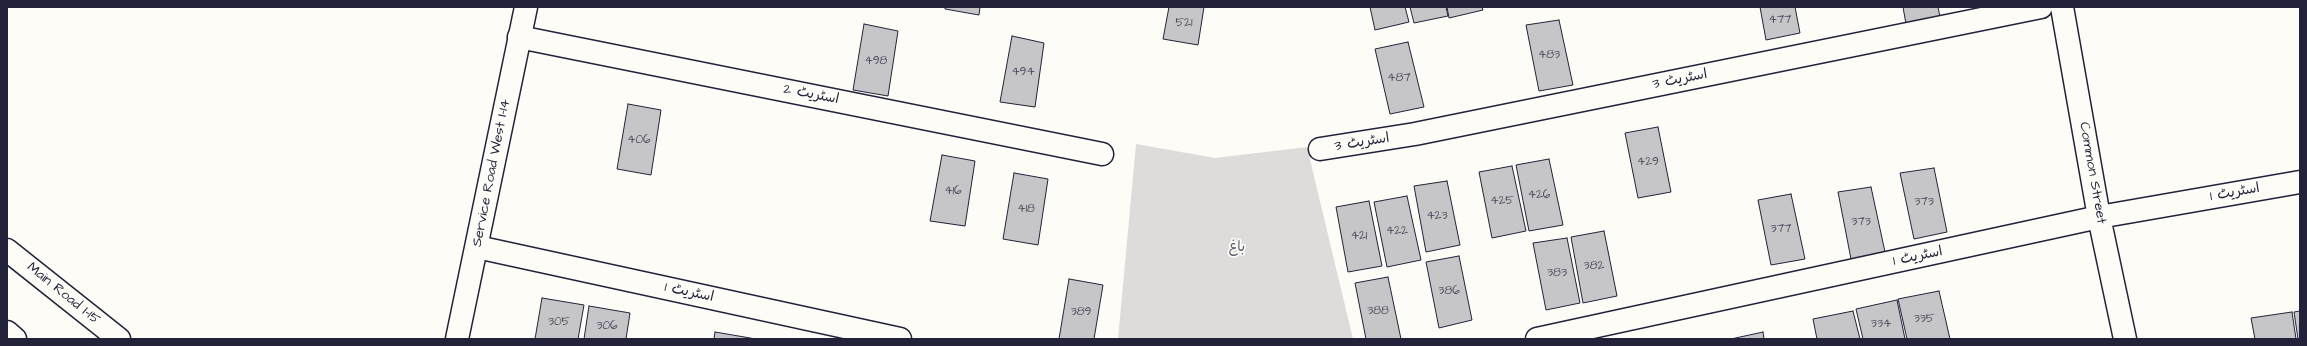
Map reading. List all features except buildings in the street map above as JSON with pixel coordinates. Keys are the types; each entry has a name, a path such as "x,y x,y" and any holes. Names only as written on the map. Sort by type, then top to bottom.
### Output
{"street":[{"name":"Service Road West I-14","path":"456,339 477,247 526,7"},
{"name":"اسٹریٹ 3","path":"1320,149 1415,134 2040,7"},
{"name":"Common Street","path":"2062,7 2099,217 2125,339"},
{"name":"اسٹریٹ 2","path":"519,37 1102,154"},
{"name":"اسٹریٹ 1","path":"1537,339 2099,217 2300,182"},
{"name":"اسٹریٹ 1","path":"477,247 900,339"},
{"name":"Main Road I-15","path":"7,250 119,339"},
{"path":"7,332 16,339"}],"green space":[{"name":"باغ","path":"1136,144 1215,158 1307,147 1353,339 1118,339"}]}
